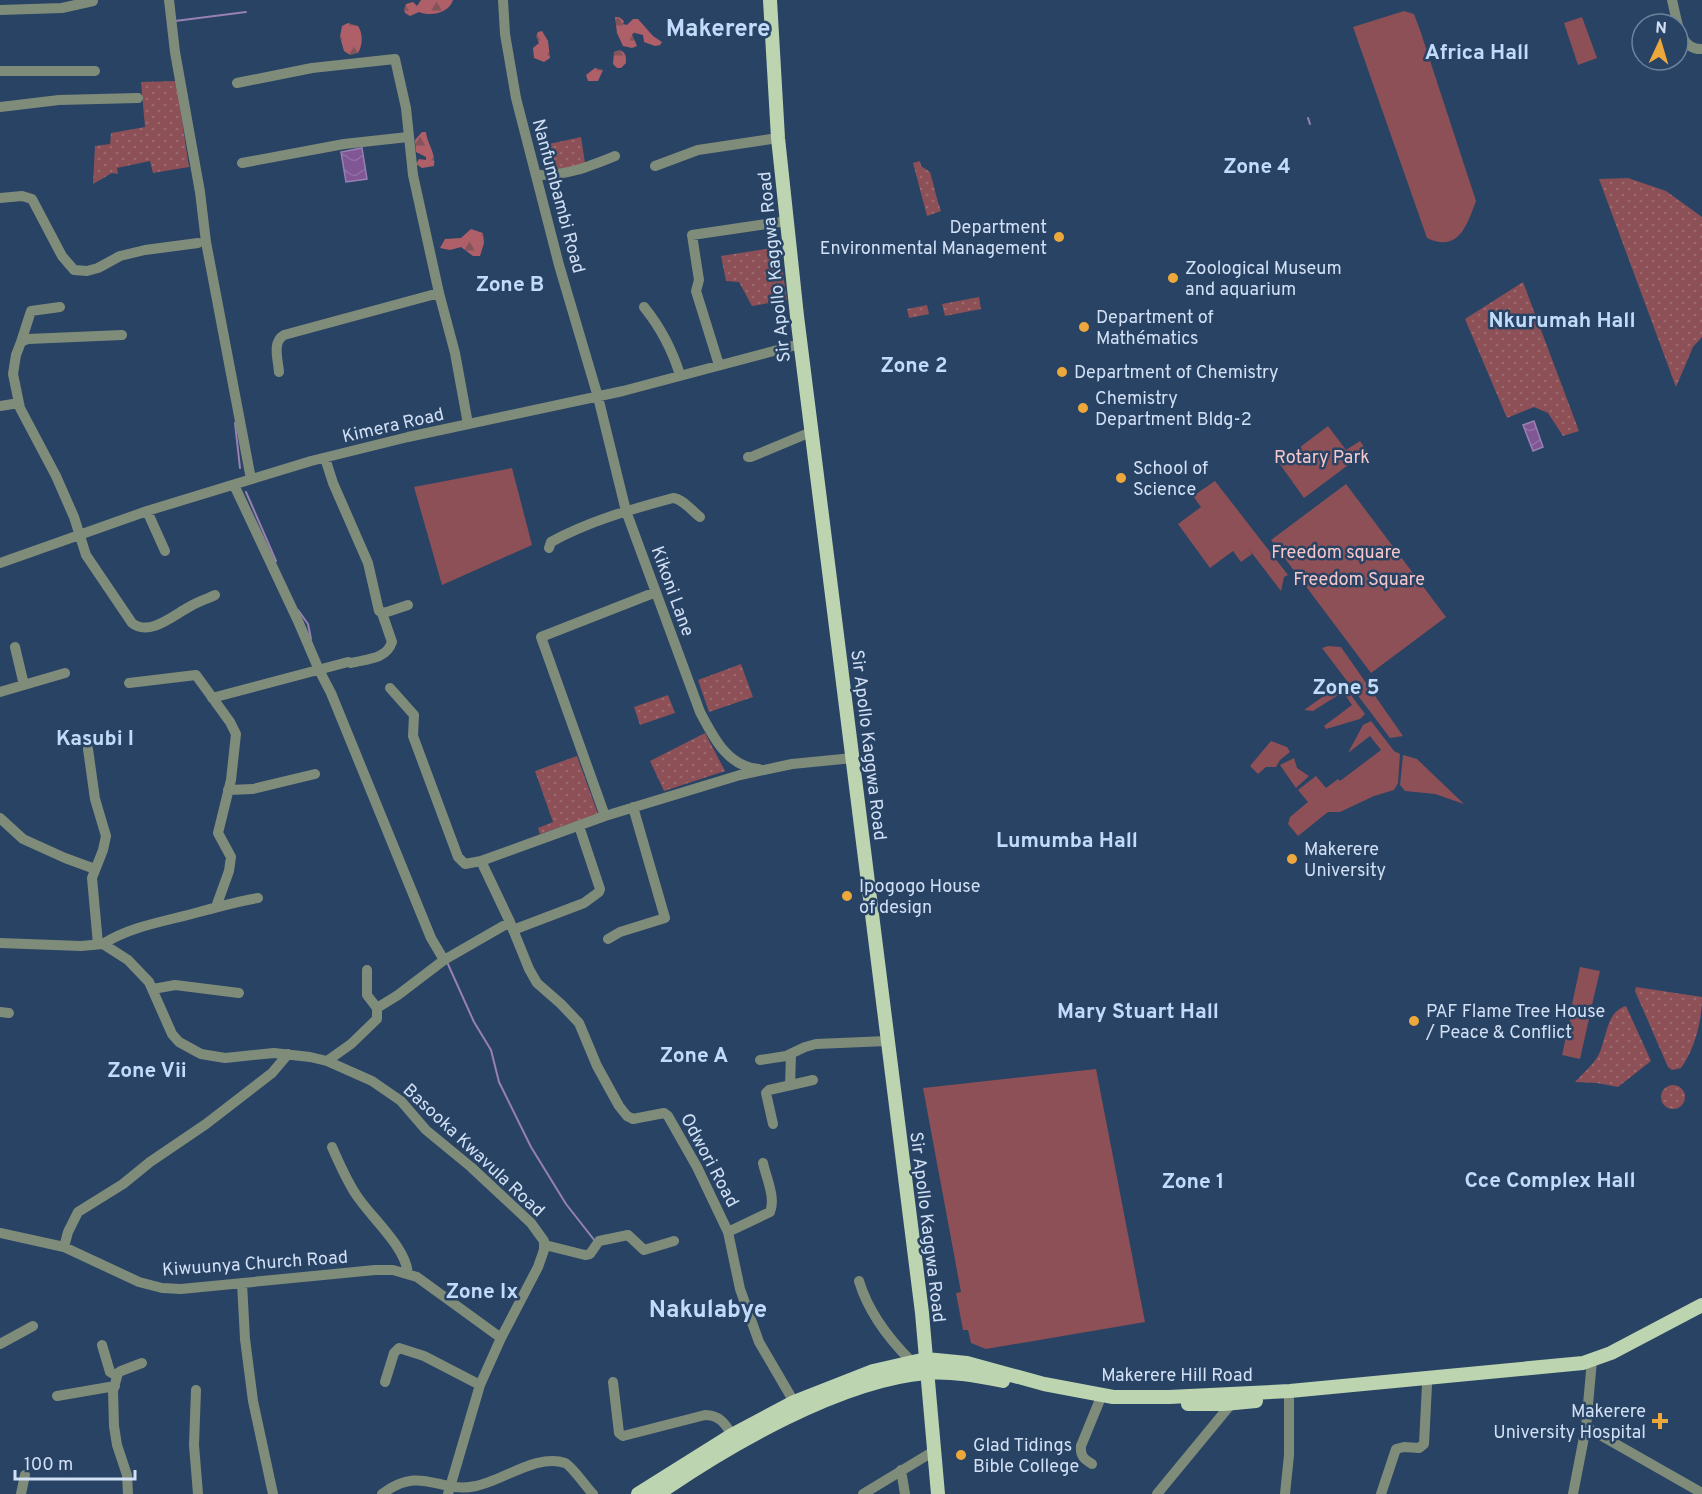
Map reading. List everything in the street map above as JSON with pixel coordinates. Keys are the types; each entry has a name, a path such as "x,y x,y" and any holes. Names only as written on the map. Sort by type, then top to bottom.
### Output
{"main road":[{"name":"Sir Apollo Kaggwa Road","path":"770,0 778,138 800,344 927,1366 938,1494"},
{"name":"Makerere Hill Road","path":"664,1492 738,1445 806,1408 861,1387 900,1377 927,1366 967,1363 1044,1384 1113,1397 1169,1397 1290,1391 1592,1364 1702,1305"},
{"name":"Makerere Hill Road","path":"638,1494 732,1435 795,1402 858,1376 911,1361 957,1373 1099,1402 1232,1403 1569,1372 1614,1359 1702,1313"}],"street":[{"path":"169,0 175,52 200,192 206,242 251,479"},
{"name":"Nanfumbambi Road","path":"503,0 505,34 516,98 562,276 598,397"},
{"path":"1672,0 1684,42 1694,49 1702,49"},
{"path":"0,10 53,8 93,1"},
{"path":"237,83 312,68 395,59 406,108 413,175 455,353 468,424"},
{"path":"0,71 95,71"},
{"path":"0,107 59,100 138,98"},
{"path":"242,163 344,144 408,137"},
{"path":"655,166 698,150 778,138"},
{"path":"536,175 557,176 590,167 615,156"},
{"path":"0,198 22,196 32,200 62,256 74,270 87,271 120,256 145,250 198,243"},
{"path":"719,365 696,291 699,280 692,236 787,221"},
{"path":"279,372 276,343 284,334 439,293"},
{"path":"60,307 31,311 16,355 13,374 23,416 56,476 87,555 136,626 147,628 215,595"},
{"path":"644,307 661,328 674,354 680,375"},
{"path":"21,342 28,339 122,335"},
{"name":"Kimera Road","path":"0,563 147,511 325,458 408,437 598,397 800,344"},
{"name":"Kikoni Lane","path":"598,397 626,511 700,712 720,747 746,767 759,770"},
{"path":"0,406 19,403"},
{"path":"748,457 811,432"},
{"path":"212,698 348,662 374,658 385,654 392,642 379,609 364,554 333,483 325,458"},
{"path":"234,485 331,693 431,938 444,960"},
{"path":"549,548 554,540 583,527 626,511 676,498 700,517"},
{"path":"147,511 165,551"},
{"path":"604,816 541,637 656,592"},
{"path":"382,613 408,605"},
{"path":"15,647 24,685"},
{"path":"0,692 65,673"},
{"path":"129,683 192,674 198,677 236,734 231,780 219,833 231,856 229,871 216,907"},
{"path":"390,688 414,715 413,736 459,861 469,864 604,816 759,770 853,758"},
{"path":"88,749 95,799 106,836 92,878 100,944"},
{"path":"228,790 253,789 315,774"},
{"path":"608,939 620,932 665,918 633,807"},
{"path":"0,818 23,839 95,869"},
{"path":"377,1008 444,960 512,926 584,903 599,892 600,889 579,826"},
{"name":"Odwori Road","path":"481,861 537,983 579,1023 597,1066 619,1106 627,1116 638,1119 663,1113 668,1116 697,1167 728,1232 740,1288 759,1342 795,1402"},
{"path":"0,943 70,946 100,944 167,920 258,898"},
{"name":"Basooka Kwavula Road","path":"100,944 128,960 153,989 172,1034 188,1048 216,1058 266,1053 288,1054 327,1061 372,1081 401,1101 426,1130 471,1167 531,1223 544,1247"},
{"path":"327,1061 351,1044 377,1019 377,1008 367,995 367,970"},
{"path":"153,989 175,985 239,993"},
{"path":"760,1060 791,1055 816,1044 887,1041"},
{"path":"64,1247 68,1232 78,1212 123,1184 150,1162 206,1124 272,1073 288,1054"},
{"path":"790,1085 791,1055"},
{"path":"773,1124 766,1093 769,1090 813,1080"},
{"path":"332,1147 355,1194 385,1230 407,1265 408,1274"},
{"path":"728,1232 771,1211 771,1196 763,1163"},
{"name":"Kiwuunya Church Road","path":"0,1233 64,1247 150,1286 181,1288 393,1270 417,1277 501,1338"},
{"path":"450,1490 480,1385 501,1338 527,1290 544,1247 585,1255 590,1254 599,1241 628,1235 644,1250 674,1241"},
{"path":"859,1281 862,1292 894,1344 911,1361"},
{"path":"242,1283 245,1339 253,1401 273,1494"},
{"path":"0,1344 33,1326"},
{"path":"102,1345 110,1371 116,1381"},
{"path":"385,1382 394,1353 399,1348 424,1356 480,1385"},
{"path":"128,1494 127,1476 117,1445 114,1426 116,1381 121,1371 142,1363"},
{"path":"1573,1494 1586,1427 1592,1364"},
{"path":"57,1396 116,1381"},
{"path":"614,1382 619,1433 623,1436 705,1415 721,1420 732,1435"},
{"path":"1381,1494 1396,1449 1419,1448 1424,1444 1427,1385"},
{"path":"196,1390 194,1445 198,1494"},
{"path":"1285,1494 1289,1455 1289,1399"},
{"path":"1092,1464 1083,1459 1081,1446 1099,1402"},
{"path":"1160,1493 1232,1403"},
{"path":"1586,1427 1702,1493"},
{"path":"862,1494 934,1451"},
{"path":"382,1494 393,1485 410,1480 450,1490 476,1486 538,1463 555,1462 568,1465 593,1494"},
{"path":"901,1470 905,1494"},
{"path":"21,1494 25,1475"}],"green space":[{"path":"421,0 453,0 448,8 439,13 419,12 410,16 405,13 406,4 413,2 417,6"},
{"path":"1404,11 1414,14 1476,201 1465,227 1454,239 1447,242 1427,238 1353,27"},
{"path":"615,17 619,17 624,21 623,24 627,25 633,19 638,19 653,36 662,42 655,46 644,42 643,35 635,33 632,34 637,46 632,48 623,46 617,33"},
{"path":"1582,17 1597,58 1578,65 1564,23"},
{"path":"348,23 358,26 362,39 358,53 350,55 344,51 340,37 342,26"},
{"path":"542,31 548,41 550,58 544,62 534,58 533,48 539,43 536,36 538,32"},
{"path":"619,50 625,55 626,63 621,68 617,68 613,64 614,52"},
{"path":"595,68 603,70 598,81 588,81 586,75"},
{"path":"176,81 189,167 153,173 150,161 117,168 118,174 112,173 93,184 95,146 110,144 111,133 145,127 141,82"},
{"path":"422,132 426,132 434,156 434,166 422,168 416,164 419,159 426,160 426,157 416,152 415,140"},
{"path":"581,137 585,163 556,174 540,146"},
{"path":"920,161 921,166 930,172 941,211 927,216 913,163"},
{"path":"1628,178 1666,191 1702,217 1702,337 1693,347 1676,387 1599,179"},
{"path":"471,229 483,233 484,243 480,256 473,256 461,247 450,250 440,248 445,239 461,238"},
{"path":"779,247 787,300 752,306 739,282 726,281 721,256"},
{"path":"1523,282 1579,431 1563,436 1548,413 1534,407 1507,418 1465,319"},
{"path":"979,297 981,309 945,316 942,304"},
{"path":"927,305 929,314 909,318 907,309"},
{"name":"Rotary Park","path":"1328,426 1346,450 1360,441 1367,451 1304,498 1279,463"},
{"path":"512,468 532,545 442,585 414,487"},
{"path":"1215,481 1288,575 1284,577 1281,591 1248,548 1252,554 1241,562 1233,551 1210,568 1178,524 1201,507 1193,496"},
{"name":"Freedom Square","path":"1346,484 1446,617 1371,673 1271,540"},
{"path":"1341,647 1403,736 1390,738 1322,648"},
{"path":"741,664 753,697 709,712 698,680"},
{"path":"1342,683 1365,714 1360,719 1326,729 1324,726 1352,705 1343,692 1313,711 1304,710"},
{"path":"668,695 675,713 640,725 634,707"},
{"path":"1371,721 1394,751 1400,754 1398,783 1394,790 1374,796 1340,812 1328,812 1298,836 1288,824 1290,817 1308,802 1298,790 1316,776 1326,788 1338,779 1340,781 1381,750 1370,736 1348,753 1363,725"},
{"path":"705,733 725,771 664,791 650,761"},
{"path":"1271,741 1287,747 1290,752 1280,760 1276,767 1266,767 1258,774 1250,766"},
{"path":"1403,755 1417,759 1464,804 1435,794 1405,791 1400,785"},
{"path":"577,756 598,814 540,834 538,828 553,822 535,771"},
{"path":"1294,758 1297,768 1309,776 1296,788 1280,765"},
{"path":"1580,967 1600,971 1590,1013 1571,1009"},
{"path":"1636,987 1702,997 1697,1034 1681,1068 1672,1070 1668,1067 1635,991"},
{"path":"1626,1006 1651,1061 1618,1087 1575,1082 1598,1056 1607,1027 1614,1014"},
{"path":"1571,1015 1589,1019 1580,1059 1562,1055"},
{"path":"1096,1069 1145,1322 986,1349 971,1343 968,1330 963,1330 956,1293 961,1292 923,1088"},
{"path":"1673,1085 1682,1088 1685,1097 1682,1106 1673,1109 1664,1106 1661,1097 1664,1088"}],"water":[{"path":"362,148 367,179 346,182 341,152"},
{"path":"1534,421 1543,447 1533,451 1523,425"}],"waterway":[{"path":"175,21 246,12"},
{"path":"1308,118 1310,124"},
{"path":"235,423 240,468"},
{"path":"246,492 276,561"},
{"path":"298,610 308,624 311,639"},
{"path":"447,962 474,1022 491,1050 499,1082 531,1147 566,1204 595,1241"}],"place":[{"name":"Department Environmental Management","path":"1059,237"},
{"name":"Zoological Museum and aquarium","path":"1173,278"},
{"name":"Department of Mathématics","path":"1084,327"},
{"name":"Department of Chemistry","path":"1062,372"},
{"name":"Chemistry Department Bldg-2","path":"1083,408"},
{"name":"School of Science","path":"1121,478"},
{"name":"Makerere University","path":"1292,859"},
{"name":"Ipogogo House of design","path":"847,896"},
{"name":"PAF Flame Tree House / Peace & Conflict","path":"1414,1021"},
{"name":"Makerere University Hospital","path":"1660,1421"},
{"name":"Glad Tidings Bible College","path":"961,1455"}],"district":[{"name":"Makerere","path":"718,28"},
{"name":"Africa Hall","path":"1477,52"},
{"name":"Zone 4","path":"1257,166"},
{"name":"Zone B","path":"510,284"},
{"name":"Nkurumah Hall","path":"1562,320"},
{"name":"Zone 2","path":"914,365"},
{"name":"Zone 5","path":"1346,687"},
{"name":"Kasubi I","path":"95,738"},
{"name":"Lumumba Hall","path":"1067,840"},
{"name":"Mary Stuart Hall","path":"1138,1011"},
{"name":"Zone A","path":"694,1055"},
{"name":"Zone Vii","path":"147,1070"},
{"name":"Cce Complex Hall","path":"1550,1180"},
{"name":"Zone 1","path":"1193,1181"},
{"name":"Zone Ix","path":"482,1291"},
{"name":"Nakulabye","path":"708,1309"}],"park label":[{"name":"Freedom square","path":"1336,552"}]}
